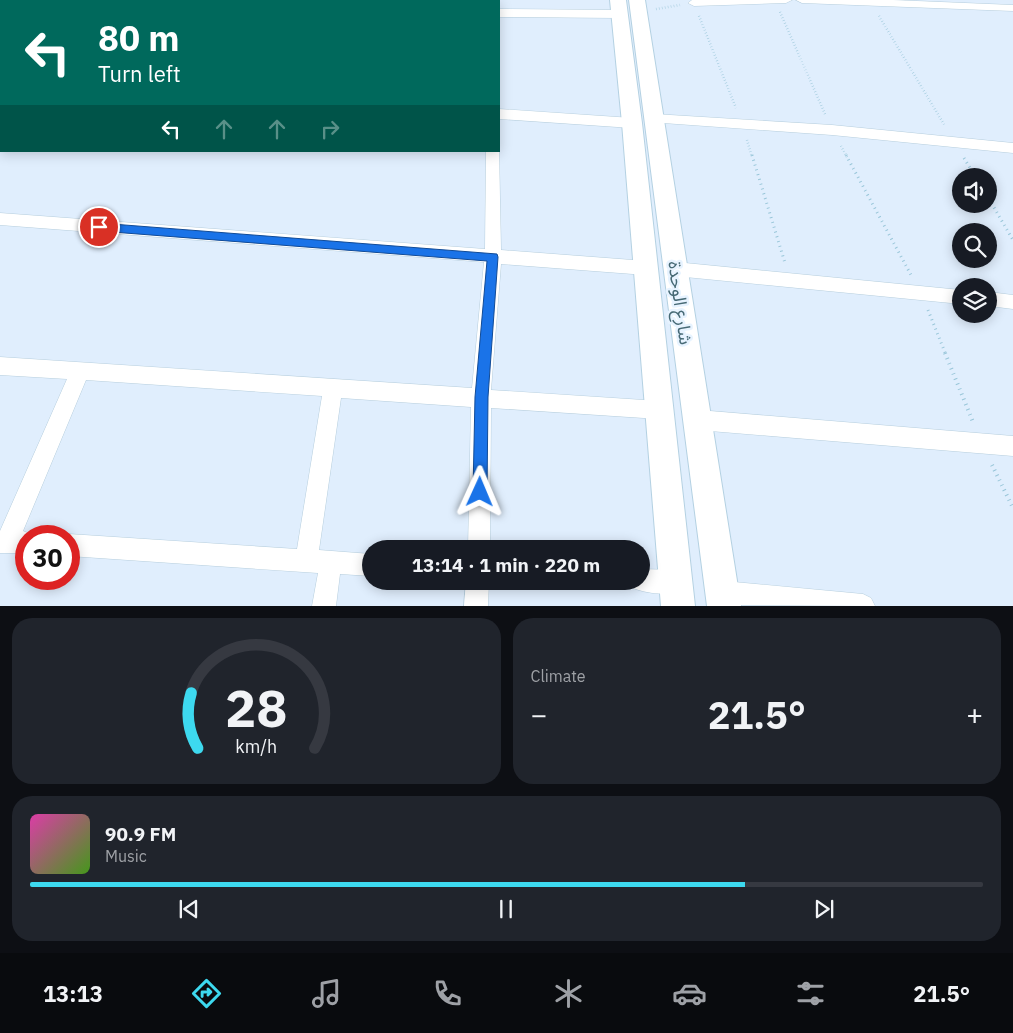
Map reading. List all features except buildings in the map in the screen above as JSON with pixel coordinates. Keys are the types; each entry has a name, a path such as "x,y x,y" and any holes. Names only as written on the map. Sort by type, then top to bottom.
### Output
{"street":[{"path":"694,3 786,0"},
{"path":"802,0 1013,8"},
{"path":"500,12 632,5"},
{"name":"شارع الوحدة","path":"632,5 643,121 675,269 723,599"},
{"path":"500,114 832,130 1013,148"},
{"path":"643,121 646,268 677,594 650,584"},
{"path":"479,540 481,397 493,257 493,152"},
{"path":"0,219 646,268"},
{"path":"675,269 952,296"},
{"path":"997,301 1013,302"},
{"path":"0,366 659,410"},
{"path":"11,542 80,371"},
{"path":"306,561 333,388"},
{"path":"698,420 1013,446"},
{"path":"80,546 362,564"},
{"path":"324,606 330,562"},
{"path":"476,606 477,590"},
{"path":"723,599 862,606"}],"path":[{"path":"774,0 832,130 921,293 981,443 1013,508"},
{"path":"871,2 970,168"},
{"path":"632,5 694,3 743,125 791,280"},
{"path":"997,213 1013,240"}],"route":[{"path":"99,227 493,257 481,397 480,492"}]}
